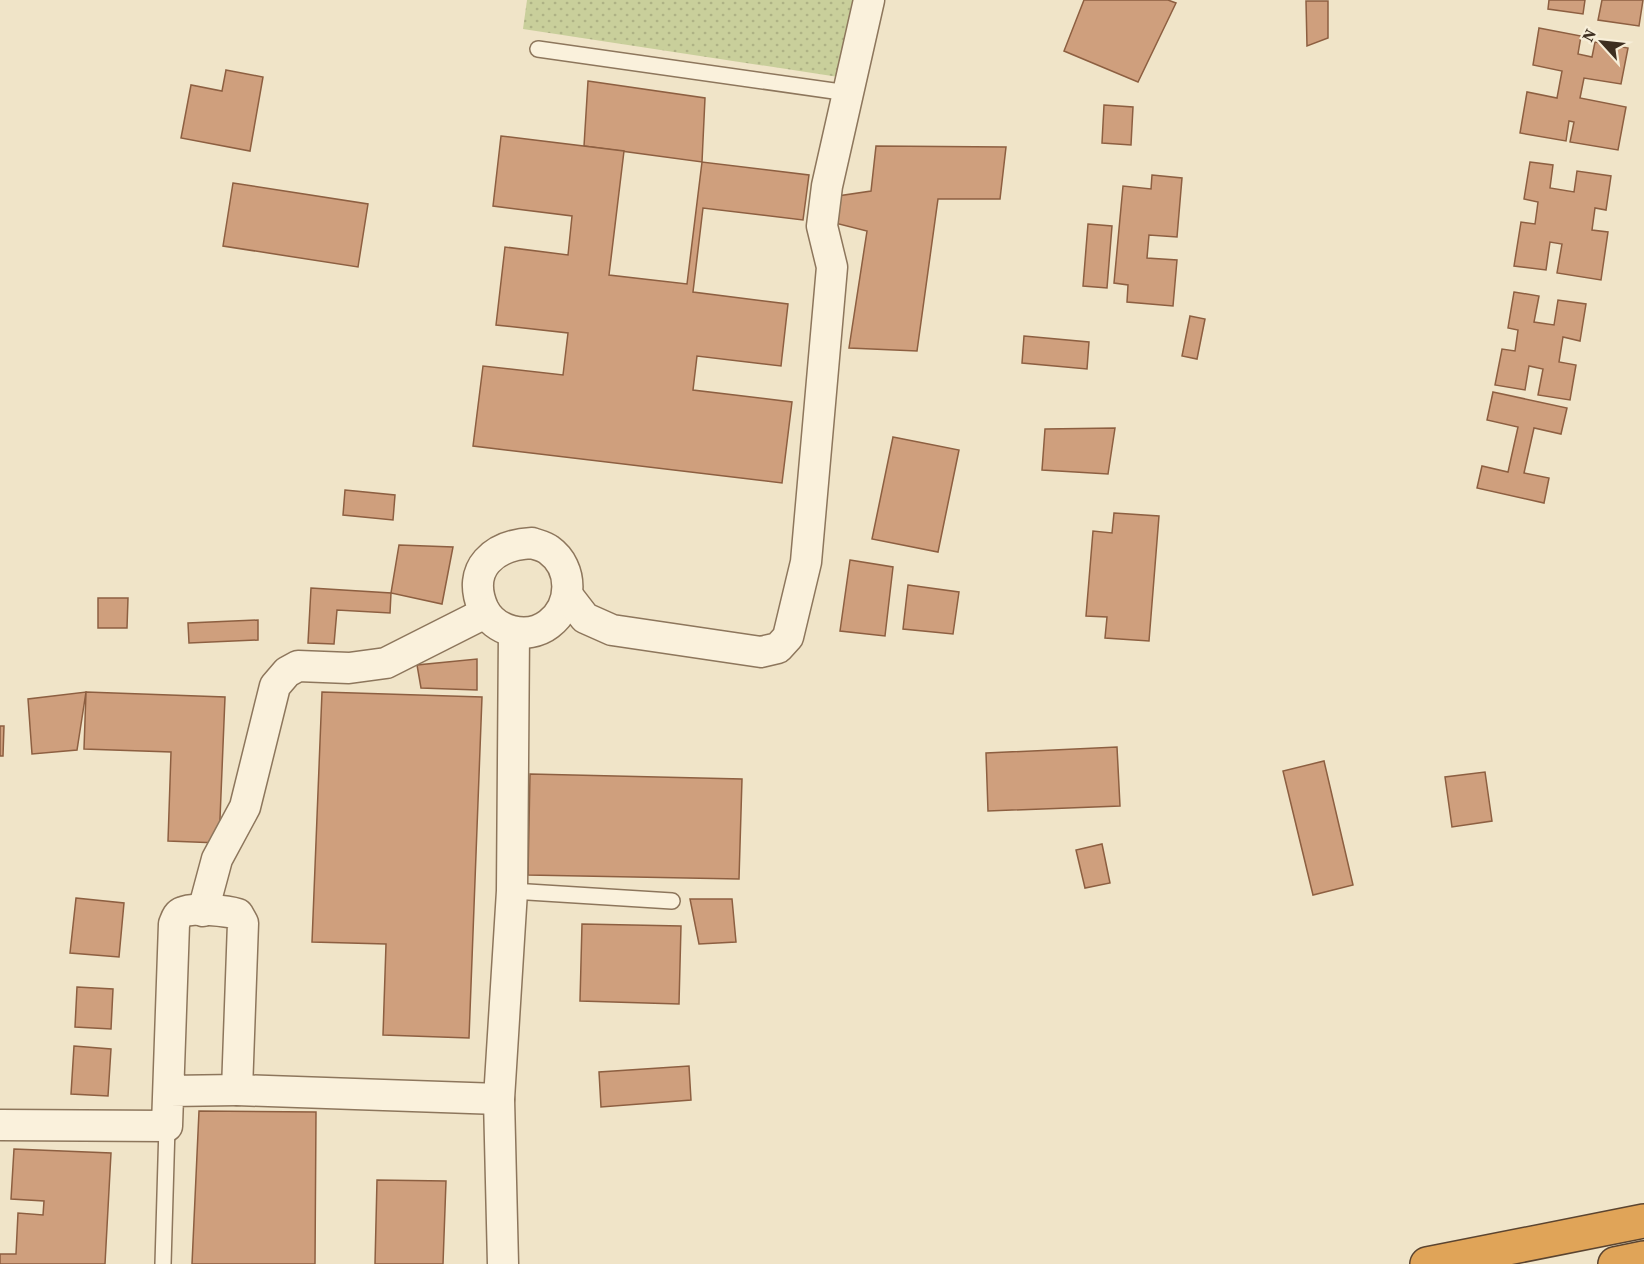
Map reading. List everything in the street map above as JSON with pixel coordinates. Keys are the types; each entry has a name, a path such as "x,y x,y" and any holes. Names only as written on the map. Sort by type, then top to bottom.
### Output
{"highway":[{"path":"1427,1264 1644,1221"},
{"path":"1615,1264 1644,1258"}],"street":[{"path":"568,596 585,618 612,630 761,652 778,648 788,637 806,562 831,279 832,267 822,226 827,186 869,0"},
{"path":"532,543 548,549 561,562 567,577 568,596 560,612 548,625 532,631 514,632 495,626 486,613 478,597 478,579 485,562 498,550 513,544 532,543"},
{"path":"203,911 217,859 245,807 275,686 287,672 298,666 349,668 387,663 486,613"},
{"path":"503,1264 499,1099 512,891 514,632"},
{"path":"0,1125 167,1126 174,924 177,916 184,910 228,911 238,914 243,923 237,1090"},
{"path":"170,1091 237,1090 499,1099"}],"lane":[{"path":"538,49 848,93"},
{"path":"512,891 672,901"},
{"path":"164,1264 167,1126"}],"green space":[{"path":"527,0 857,0 845,78 523,29"}],"building":[{"path":"1084,0 1168,0 1176,3 1138,82 1064,51"},
{"path":"1549,0 1585,0 1583,14 1548,9"},
{"path":"1602,0 1643,0 1639,26 1598,20"},
{"path":"1306,1 1328,1 1328,38 1307,46"},
{"path":"1539,28 1581,36 1578,54 1592,57 1595,42 1628,48 1621,84 1584,78 1580,98 1626,107 1618,150 1570,142 1574,122 1569,121 1566,141 1520,133 1527,92 1557,98 1562,71 1533,65"},
{"path":"226,70 263,77 250,151 181,138 191,85 222,91"},
{"path":"588,81 705,98 702,162 584,146"},
{"path":"1104,105 1133,107 1131,145 1102,143"},
{"path":"501,136 624,151 609,275 687,284 702,162 809,175 803,220 703,208 693,292 788,304 781,366 697,356 693,390 792,402 782,483 473,446 483,366 563,375 568,333 496,325 505,247 568,255 572,216 493,206"},
{"path":"876,146 1006,147 1000,199 938,199 917,351 849,348 867,231 827,221 831,197 871,191"},
{"path":"1530,162 1553,165 1550,188 1574,192 1577,171 1611,176 1606,210 1595,208 1592,230 1608,232 1601,280 1557,273 1562,244 1550,242 1546,270 1514,266 1521,222 1535,224 1538,202 1524,199"},
{"path":"1152,175 1182,178 1177,237 1149,235 1147,258 1177,260 1173,306 1127,302 1128,285 1114,283 1123,186 1151,189"},
{"path":"233,183 368,204 358,267 223,246"},
{"path":"1088,224 1112,226 1107,288 1083,286"},
{"path":"1514,292 1539,296 1534,322 1554,325 1558,300 1586,304 1580,341 1563,337 1559,362 1576,365 1570,400 1538,395 1543,369 1529,366 1525,390 1495,385 1502,349 1515,351 1518,330 1508,328"},
{"path":"1190,316 1205,319 1197,359 1182,356"},
{"path":"1024,336 1089,342 1087,369 1022,363"},
{"path":"1493,392 1567,408 1561,434 1534,428 1524,473 1549,478 1544,503 1477,488 1482,466 1508,472 1518,427 1487,420"},
{"path":"1115,428 1108,474 1042,470 1045,429"},
{"path":"893,437 959,450 938,552 872,539"},
{"path":"345,490 395,495 393,520 343,515"},
{"path":"1114,513 1159,516 1149,641 1105,638 1107,617 1086,616 1093,531 1112,533"},
{"path":"399,545 453,547 442,604 391,593"},
{"path":"850,560 893,567 885,636 840,631"},
{"path":"908,585 959,592 953,634 903,629"},
{"path":"311,588 391,593 390,613 337,610 334,644 308,643"},
{"path":"98,598 128,598 127,628 98,628"},
{"path":"258,620 258,640 189,643 188,623"},
{"path":"477,659 477,690 421,688 417,665"},
{"path":"86,692 77,750 32,754 28,699"},
{"path":"86,692 225,697 219,843 168,841 171,752 84,749"},
{"path":"322,692 482,697 469,1038 383,1035 386,944 312,942"},
{"path":"0,726 4,726 3,756 0,756"},
{"path":"1117,747 1120,806 988,811 986,753"},
{"path":"1324,761 1353,885 1313,895 1283,771"},
{"path":"1485,772 1492,821 1452,827 1445,777"},
{"path":"530,774 742,779 739,879 528,875"},
{"path":"1102,844 1110,883 1085,888 1076,850"},
{"path":"76,898 124,903 119,957 70,953"},
{"path":"690,899 732,899 736,942 699,944"},
{"path":"582,924 681,926 679,1004 580,1001"},
{"path":"77,987 113,989 111,1029 75,1027"},
{"path":"74,1046 111,1049 108,1096 71,1094"},
{"path":"689,1066 691,1100 601,1107 599,1072"},
{"path":"199,1111 316,1112 315,1264 192,1264"},
{"path":"14,1149 111,1153 105,1264 0,1264 0,1254 16,1254 18,1213 43,1215 44,1201 11,1199"},
{"path":"377,1180 446,1181 443,1264 375,1264"}]}
